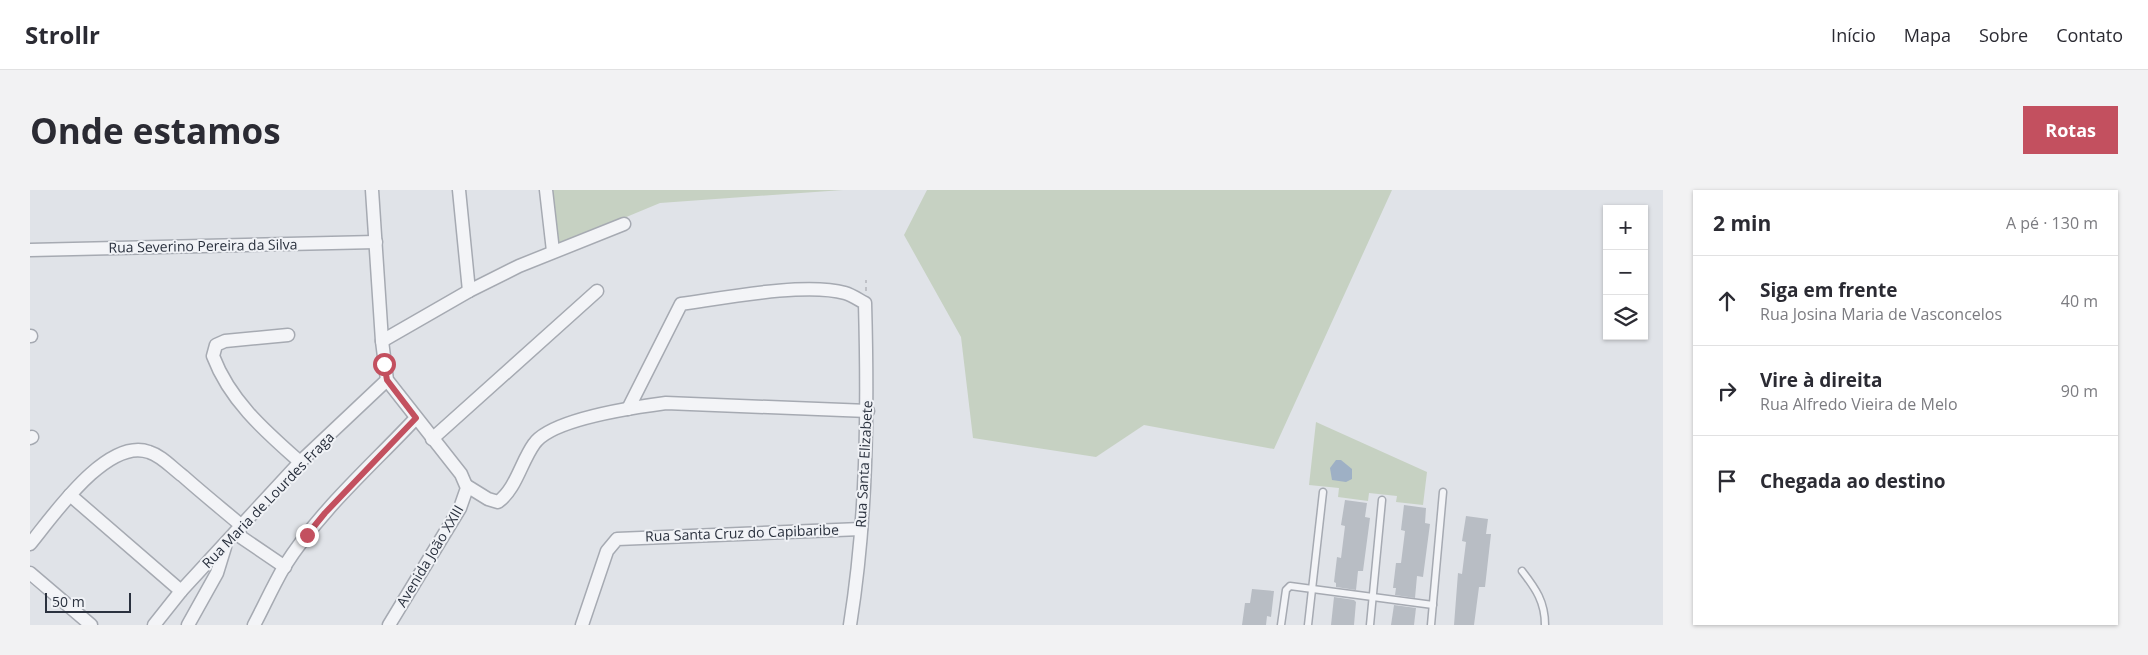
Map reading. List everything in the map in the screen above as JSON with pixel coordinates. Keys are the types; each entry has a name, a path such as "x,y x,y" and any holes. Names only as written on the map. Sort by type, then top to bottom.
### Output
{"street":[{"path":"372,190 382,341 387,380 461,474 466,486 488,499 498,502 508,493 533,444 545,432 603,414 666,403 868,411"},
{"path":"459,190 469,291"},
{"path":"546,190 553,251"},
{"path":"382,341 469,291 553,251 624,224"},
{"name":"Rua Severino Pereira da Silva","path":"30,250 376,242"},
{"name":"Rua Santa Elizabete","path":"628,409 681,304 775,292 812,290 846,293 865,303 868,411 857,583 850,625"},
{"path":"432,439 597,291"},
{"path":"288,335 224,341 216,345 213,356 226,383 244,409 300,462"},
{"name":"Rua Maria de Lourdes Fraga","path":"154,625 181,591 300,462 387,380"},
{"path":"254,625 285,567 325,513 416,418"},
{"path":"30,544 70,495 109,460 126,452 141,450 161,458 238,530 285,567"},
{"name":"Avenida João XXIII","path":"389,625 460,508 465,496 466,486"},
{"path":"70,495 181,591"},
{"name":"Rua Santa Cruz do Capibaribe","path":"582,625 607,551 611,543 623,538 861,529"},
{"path":"188,625 217,573 226,544"},
{"path":"30,573 90,625"}],"lane":[{"path":"1308,625 1323,492"},
{"path":"1431,625 1443,492"},
{"path":"1370,625 1382,500"},
{"path":"1522,571 1540,594 1545,613 1545,625"},
{"path":"1281,625 1287,587 1293,586 1433,604"}],"green space":[{"path":"552,190 843,190 660,203 559,245"},
{"path":"927,190 1392,190 1274,449 1144,425 1096,457 973,438 961,337 904,235"},
{"path":"1316,422 1427,472 1423,505 1396,502 1397,496 1369,493 1368,501 1338,497 1339,488 1309,485"}],"water":[{"path":"1336,460 1341,460 1352,469 1352,479 1346,482 1332,480 1330,468"}],"building":[{"path":"1345,500 1367,503 1365,517 1370,518 1363,571 1358,571 1356,590 1336,587 1334,582 1337,557 1341,558 1345,526 1341,525"},
{"path":"1404,505 1426,508 1425,523 1430,524 1423,577 1417,576 1415,598 1395,595 1396,588 1393,588 1396,563 1401,563 1405,531 1401,530"},
{"path":"1466,516 1488,519 1486,534 1491,534 1485,587 1479,587 1474,625 1454,625 1458,573 1462,574 1466,542 1462,541"},
{"path":"1252,589 1274,591 1271,617 1267,616 1266,625 1242,625 1245,603 1250,603"},
{"path":"1334,597 1354,600 1356,602 1354,625 1331,625"},
{"path":"1394,605 1416,608 1414,625 1391,625"}],"route":[{"path":"307,535 325,513 416,418 397,396 387,380 384,364"}]}
